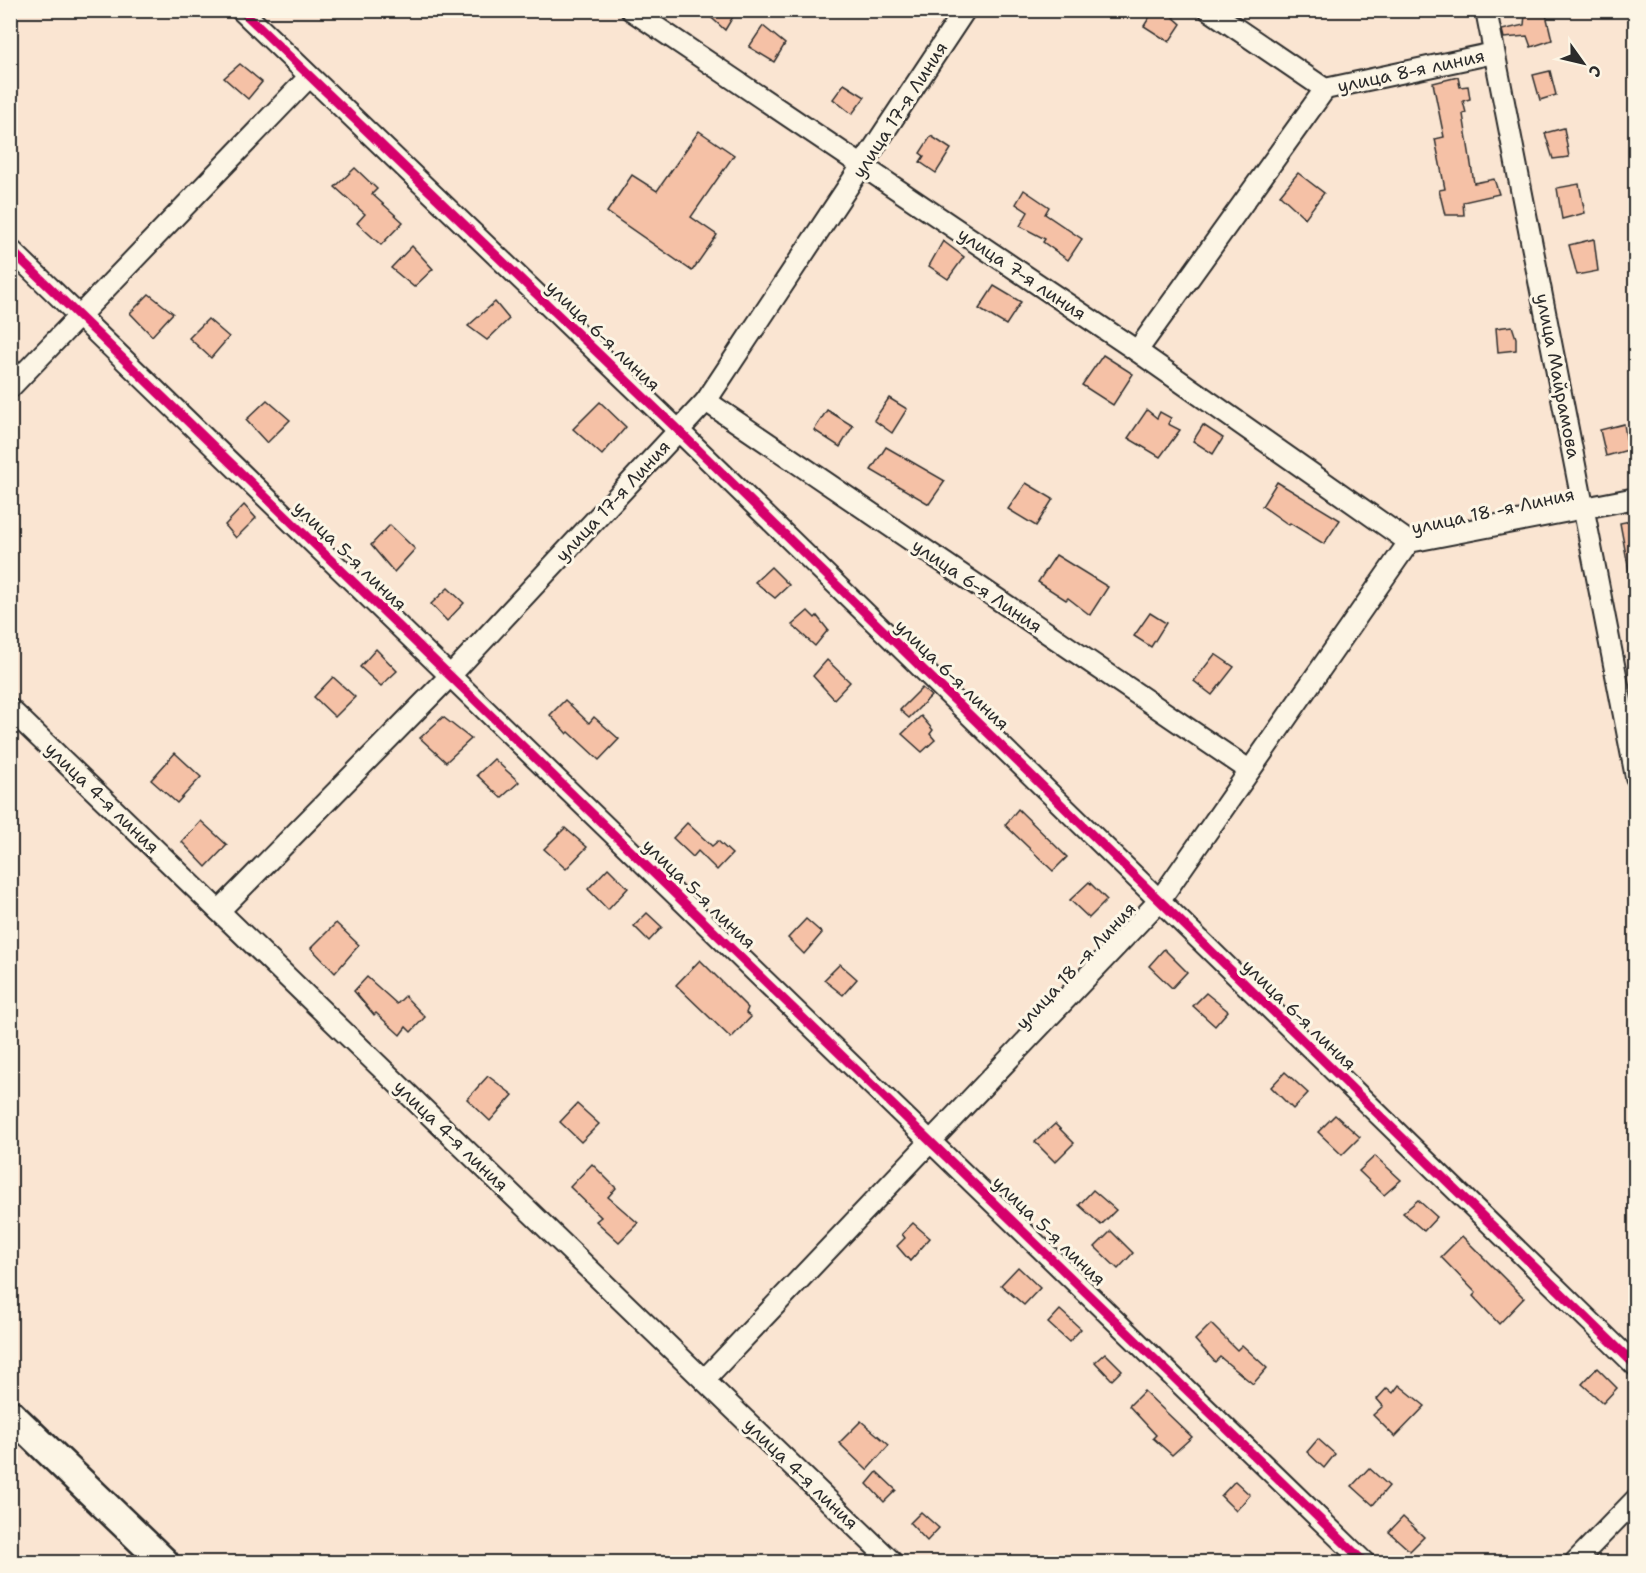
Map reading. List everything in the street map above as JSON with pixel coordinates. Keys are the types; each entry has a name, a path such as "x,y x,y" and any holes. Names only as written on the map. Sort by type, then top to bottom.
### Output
{"highway":[{"path":"10,1414 164,1563"}],"street":[{"name":"улица 6-я линия","path":"241,10 679,431 1635,1366"},
{"name":"улица 7-я линия","path":"632,10 1137,351 1408,543"},
{"name":"улица 17-я Линия","path":"219,911 449,677 706,401 965,10"},
{"name":"улица 8-я линия","path":"1209,10 1325,89 1494,53"},
{"name":"улица Майрамова","path":"1486,10 1635,777"},
{"path":"10,388 309,77"},
{"path":"1137,351 1325,89"},
{"name":"улица 5-я линия","path":"10,249 449,677 933,1141 1364,1563"},
{"name":"улица 6-я Линия","path":"706,401 1249,770"},
{"name":"улица 18 -я Линия","path":"704,1380 1159,901 1408,543 1635,498"},
{"name":"улица 4-я линия","path":"10,710 892,1563"},
{"path":"1575,1563 1635,1499"}],"building":[{"path":"703,10 737,10 725,30"},
{"path":"1154,10 1165,10 1181,24 1169,42 1144,26"},
{"path":"1545,10 1552,40 1531,47 1527,36 1504,38 1502,30 1524,25 1525,15"},
{"path":"763,26 785,44 774,62 749,47"},
{"path":"240,64 262,82 248,99 224,78"},
{"path":"1550,71 1556,95 1540,100 1533,75"},
{"path":"1458,77 1460,87 1468,86 1470,99 1463,101 1466,113 1463,114 1474,183 1494,179 1499,194 1463,202 1464,215 1445,215 1439,190 1445,189 1435,139 1444,137 1433,83"},
{"path":"844,84 865,97 852,114 833,99"},
{"path":"1564,128 1569,157 1553,159 1545,133"},
{"path":"699,131 734,155 691,217 717,235 692,271 607,212 632,175 657,191"},
{"path":"931,136 951,149 936,173 920,162 924,156 920,153"},
{"path":"355,168 377,189 372,194 403,222 381,245 357,223 365,214 335,187"},
{"path":"1298,173 1324,193 1305,218 1280,195"},
{"path":"1579,184 1585,213 1562,219 1557,188"},
{"path":"1024,190 1049,207 1045,214 1082,239 1068,260 1043,242 1045,239 1020,226 1028,212 1016,204"},
{"path":"1594,239 1598,271 1577,275 1569,245"},
{"path":"943,241 964,257 948,279 929,266"},
{"path":"412,246 433,269 414,287 391,268"},
{"path":"994,286 1021,302 1006,325 979,309"},
{"path":"149,294 173,313 152,336 130,313"},
{"path":"495,302 509,319 487,340 468,326"},
{"path":"208,319 229,337 211,358 189,338"},
{"path":"1512,326 1516,338 1516,350 1498,352 1496,328"},
{"path":"1103,355 1133,374 1113,405 1082,385"},
{"path":"889,398 907,409 892,433 874,420"},
{"path":"267,400 290,420 267,443 246,420"},
{"path":"600,402 626,427 602,455 573,429"},
{"path":"827,410 853,426 840,447 814,430"},
{"path":"1147,410 1157,418 1160,412 1171,418 1168,424 1180,430 1160,457 1128,438"},
{"path":"1624,424 1628,450 1606,456 1600,430"},
{"path":"1203,425 1223,438 1213,454 1193,441"},
{"path":"886,447 945,481 929,504 871,470"},
{"path":"1277,482 1340,520 1324,544 1290,523 1289,525 1262,506"},
{"path":"1026,483 1053,499 1036,526 1008,509"},
{"path":"244,505 256,518 236,538 225,525"},
{"path":"1635,520 1635,570 1629,571 1620,523"},
{"path":"390,525 415,549 394,572 371,545"},
{"path":"1056,555 1108,587 1090,615 1068,598 1066,600 1038,582"},
{"path":"771,567 789,585 775,598 755,582"},
{"path":"448,588 464,603 447,621 431,604"},
{"path":"808,611 815,618 817,616 828,630 815,646 792,625"},
{"path":"1150,613 1166,623 1151,647 1134,636"},
{"path":"376,649 397,671 381,686 360,667"},
{"path":"1215,654 1234,667 1212,695 1194,681"},
{"path":"827,660 850,682 834,699 813,676"},
{"path":"333,677 355,697 335,717 314,697"},
{"path":"922,688 931,696 909,718 900,710"},
{"path":"565,700 589,723 594,717 619,739 599,760 569,732 567,734 550,715"},
{"path":"921,716 933,730 930,734 935,740 922,752 902,734"},
{"path":"443,717 471,739 446,762 420,738"},
{"path":"175,753 201,777 177,803 151,780"},
{"path":"494,759 519,782 501,798 477,775"},
{"path":"1018,809 1067,857 1053,871 1005,825"},
{"path":"201,821 227,845 206,867 182,842"},
{"path":"687,823 712,846 718,841 732,854 717,870 698,851 693,857 673,838"},
{"path":"565,828 587,847 566,869 544,849"},
{"path":"608,868 628,888 608,910 588,889"},
{"path":"1089,882 1107,900 1089,918 1070,900"},
{"path":"647,913 662,927 649,941 634,926"},
{"path":"806,919 822,933 804,954 788,938"},
{"path":"336,923 359,945 335,973 311,948"},
{"path":"1164,949 1187,972 1172,988 1149,966"},
{"path":"700,960 748,1008 746,1013 751,1017 731,1038 676,985"},
{"path":"840,964 857,979 843,995 824,980"},
{"path":"367,977 397,1004 405,996 425,1017 411,1032 406,1027 400,1035 376,1013 374,1015 354,991"},
{"path":"1206,993 1228,1011 1215,1026 1193,1006"},
{"path":"1285,1072 1308,1093 1293,1109 1271,1087"},
{"path":"488,1076 513,1095 490,1121 467,1099"},
{"path":"577,1104 599,1124 581,1142 560,1122"},
{"path":"1335,1115 1360,1137 1342,1155 1318,1132"},
{"path":"1055,1124 1074,1143 1055,1162 1035,1142"},
{"path":"1375,1156 1401,1180 1384,1195 1359,1171"},
{"path":"592,1164 616,1188 608,1197 638,1223 619,1242 596,1221 601,1217 570,1187"},
{"path":"1093,1190 1116,1210 1101,1225 1079,1205"},
{"path":"1418,1200 1437,1217 1424,1231 1403,1213"},
{"path":"913,1223 930,1238 910,1261 897,1246 905,1238 902,1234"},
{"path":"1111,1231 1133,1253 1118,1269 1095,1247"},
{"path":"1462,1236 1524,1298 1499,1324 1473,1296 1476,1293 1441,1257"},
{"path":"1018,1267 1040,1288 1024,1305 1001,1285"},
{"path":"1060,1310 1081,1329 1069,1342 1048,1323"},
{"path":"1211,1324 1237,1350 1242,1345 1267,1368 1253,1384 1220,1357 1215,1362 1195,1340"},
{"path":"1105,1353 1122,1370 1112,1380 1095,1362"},
{"path":"1597,1368 1617,1388 1603,1403 1582,1384"},
{"path":"1399,1385 1425,1406 1395,1437 1373,1415 1383,1406 1377,1399 1387,1388 1393,1393"},
{"path":"1144,1391 1192,1437 1172,1455 1153,1438 1156,1435 1129,1406"},
{"path":"861,1421 889,1445 867,1470 839,1443"},
{"path":"1318,1439 1335,1454 1324,1468 1307,1452"},
{"path":"1369,1468 1389,1486 1373,1505 1352,1486"},
{"path":"877,1472 896,1490 884,1502 867,1484"},
{"path":"1235,1481 1250,1495 1236,1511 1221,1496"},
{"path":"921,1512 939,1528 927,1541 910,1523"},
{"path":"1403,1517 1424,1537 1410,1551 1389,1532"}],"cycle path":[{"path":"241,10 679,431 1636,1366"},
{"path":"10,249 1364,1562"}]}
